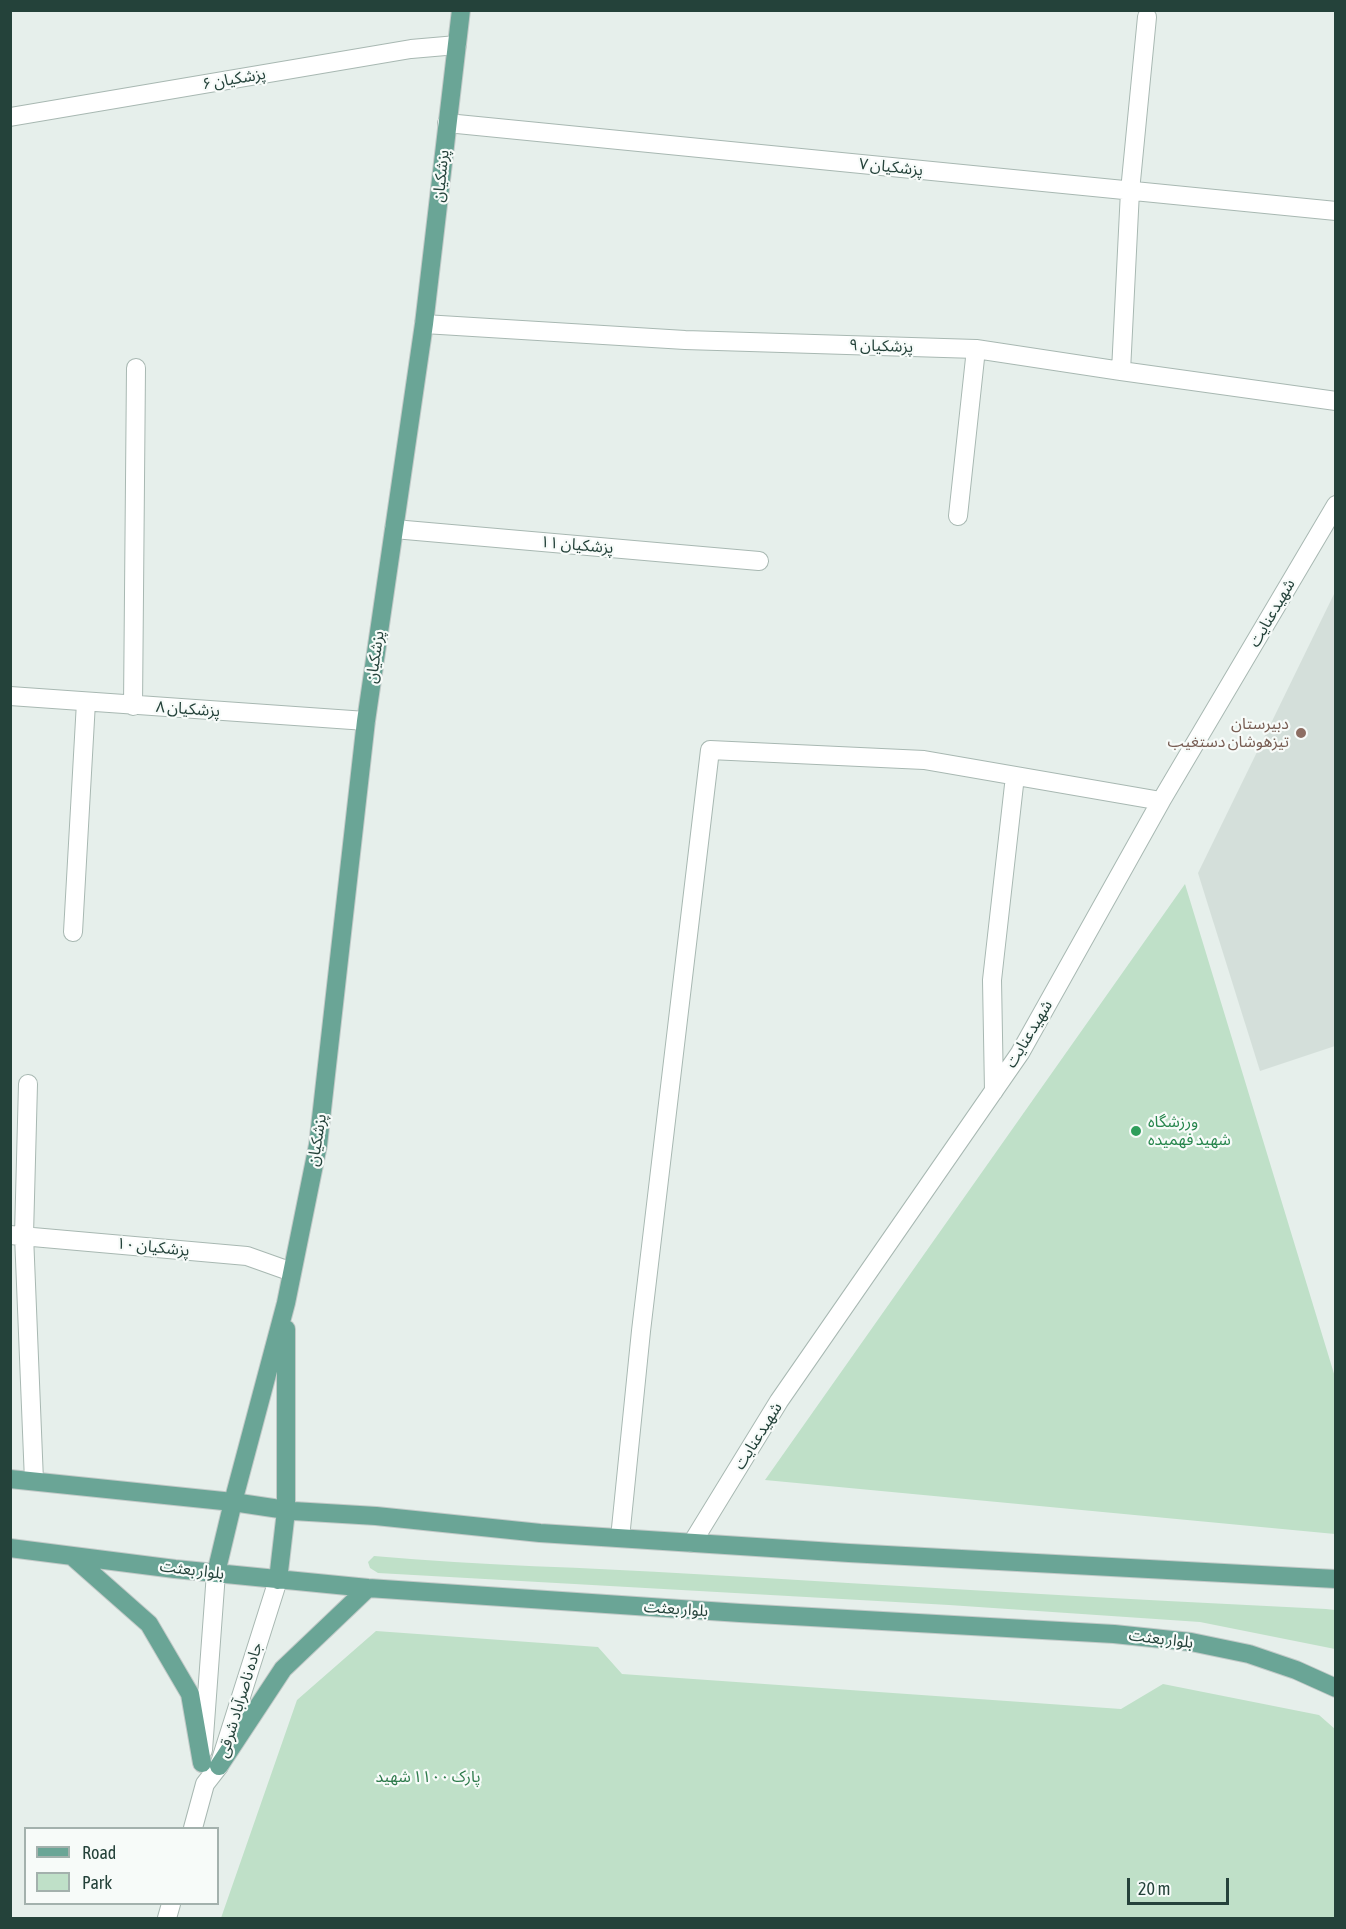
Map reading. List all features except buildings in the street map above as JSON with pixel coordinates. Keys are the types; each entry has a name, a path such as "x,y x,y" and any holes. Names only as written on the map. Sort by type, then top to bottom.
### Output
{"main road":[{"name":"پزشکیان","path":"216,1573 286,1303 318,1145 366,721 424,324 461,10"},
{"name":"پزشکیان","path":"278,1580 286,1511 286,1303"},
{"path":"10,1479 233,1502 286,1511 376,1516 528,1532 1335,1580"},
{"name":"بلوار بعثت","path":"10,1548 278,1580 368,1588 763,1615 1114,1634 1191,1642 1249,1654 1296,1670 1335,1688"},
{"path":"72,1556 149,1624 190,1694 210,1764"},
{"path":"210,1764 283,1669 368,1588"}],"street":[{"path":"1121,371 1130,191 1147,17"},
{"name":"پزشکیان ۶","path":"10,117 411,49 457,45"},
{"name":"پزشکیان ۷","path":"447,123 1335,211"},
{"name":"پزشکیان ۹","path":"424,324 685,340 976,349 1335,401"},
{"path":"958,516 976,349"},
{"path":"133,706 136,368"},
{"name":"شهیدعنایت","path":"692,1543 779,1401 1020,1053 1161,801 1335,505"},
{"name":"پزشکیان ۱۱","path":"394,529 759,561"},
{"name":"پزشکیان ۸","path":"10,696 366,721"},
{"path":"73,932 86,702"},
{"path":"620,1538 644,1307 710,750 924,760 1161,801"},
{"path":"994,1091 992,980 1015,776"},
{"path":"28,1084 17,1235 34,1481"},
{"name":"پزشکیان ۱۰","path":"17,1235 247,1256 292,1272"},
{"name":"جاده ناصرآباد شرقی","path":"210,1764 216,1573"},
{"name":"جاده ناصرآباد شرقی","path":"192,1827 210,1764 278,1580"}],"shaded area":[{"name":"دبیرستان تیزهوشان دستغيب","path":"1335,592 1335,1046 1260,1071 1198,873"}],"green space":[{"name":"ورزشگاه شهید فهمیده","path":"1185,884 1335,1377 1335,1534 765,1480"},
{"path":"374,1556 1326,1609 1335,1610 1335,1649 1200,1622 949,1605 378,1573 370,1568 368,1562"},
{"name":"پارک ۱۱۰۰ شهید","path":"376,1631 598,1647 622,1674 1121,1709 1163,1684 1319,1715 1335,1729 1335,1918 221,1918 297,1700"}],"place":[{"name":"دبیرستان تیزهوشان دستغيب","path":"1301,733"},
{"name":"ورزشگاه شهید فهمیده","path":"1136,1131"}]}
